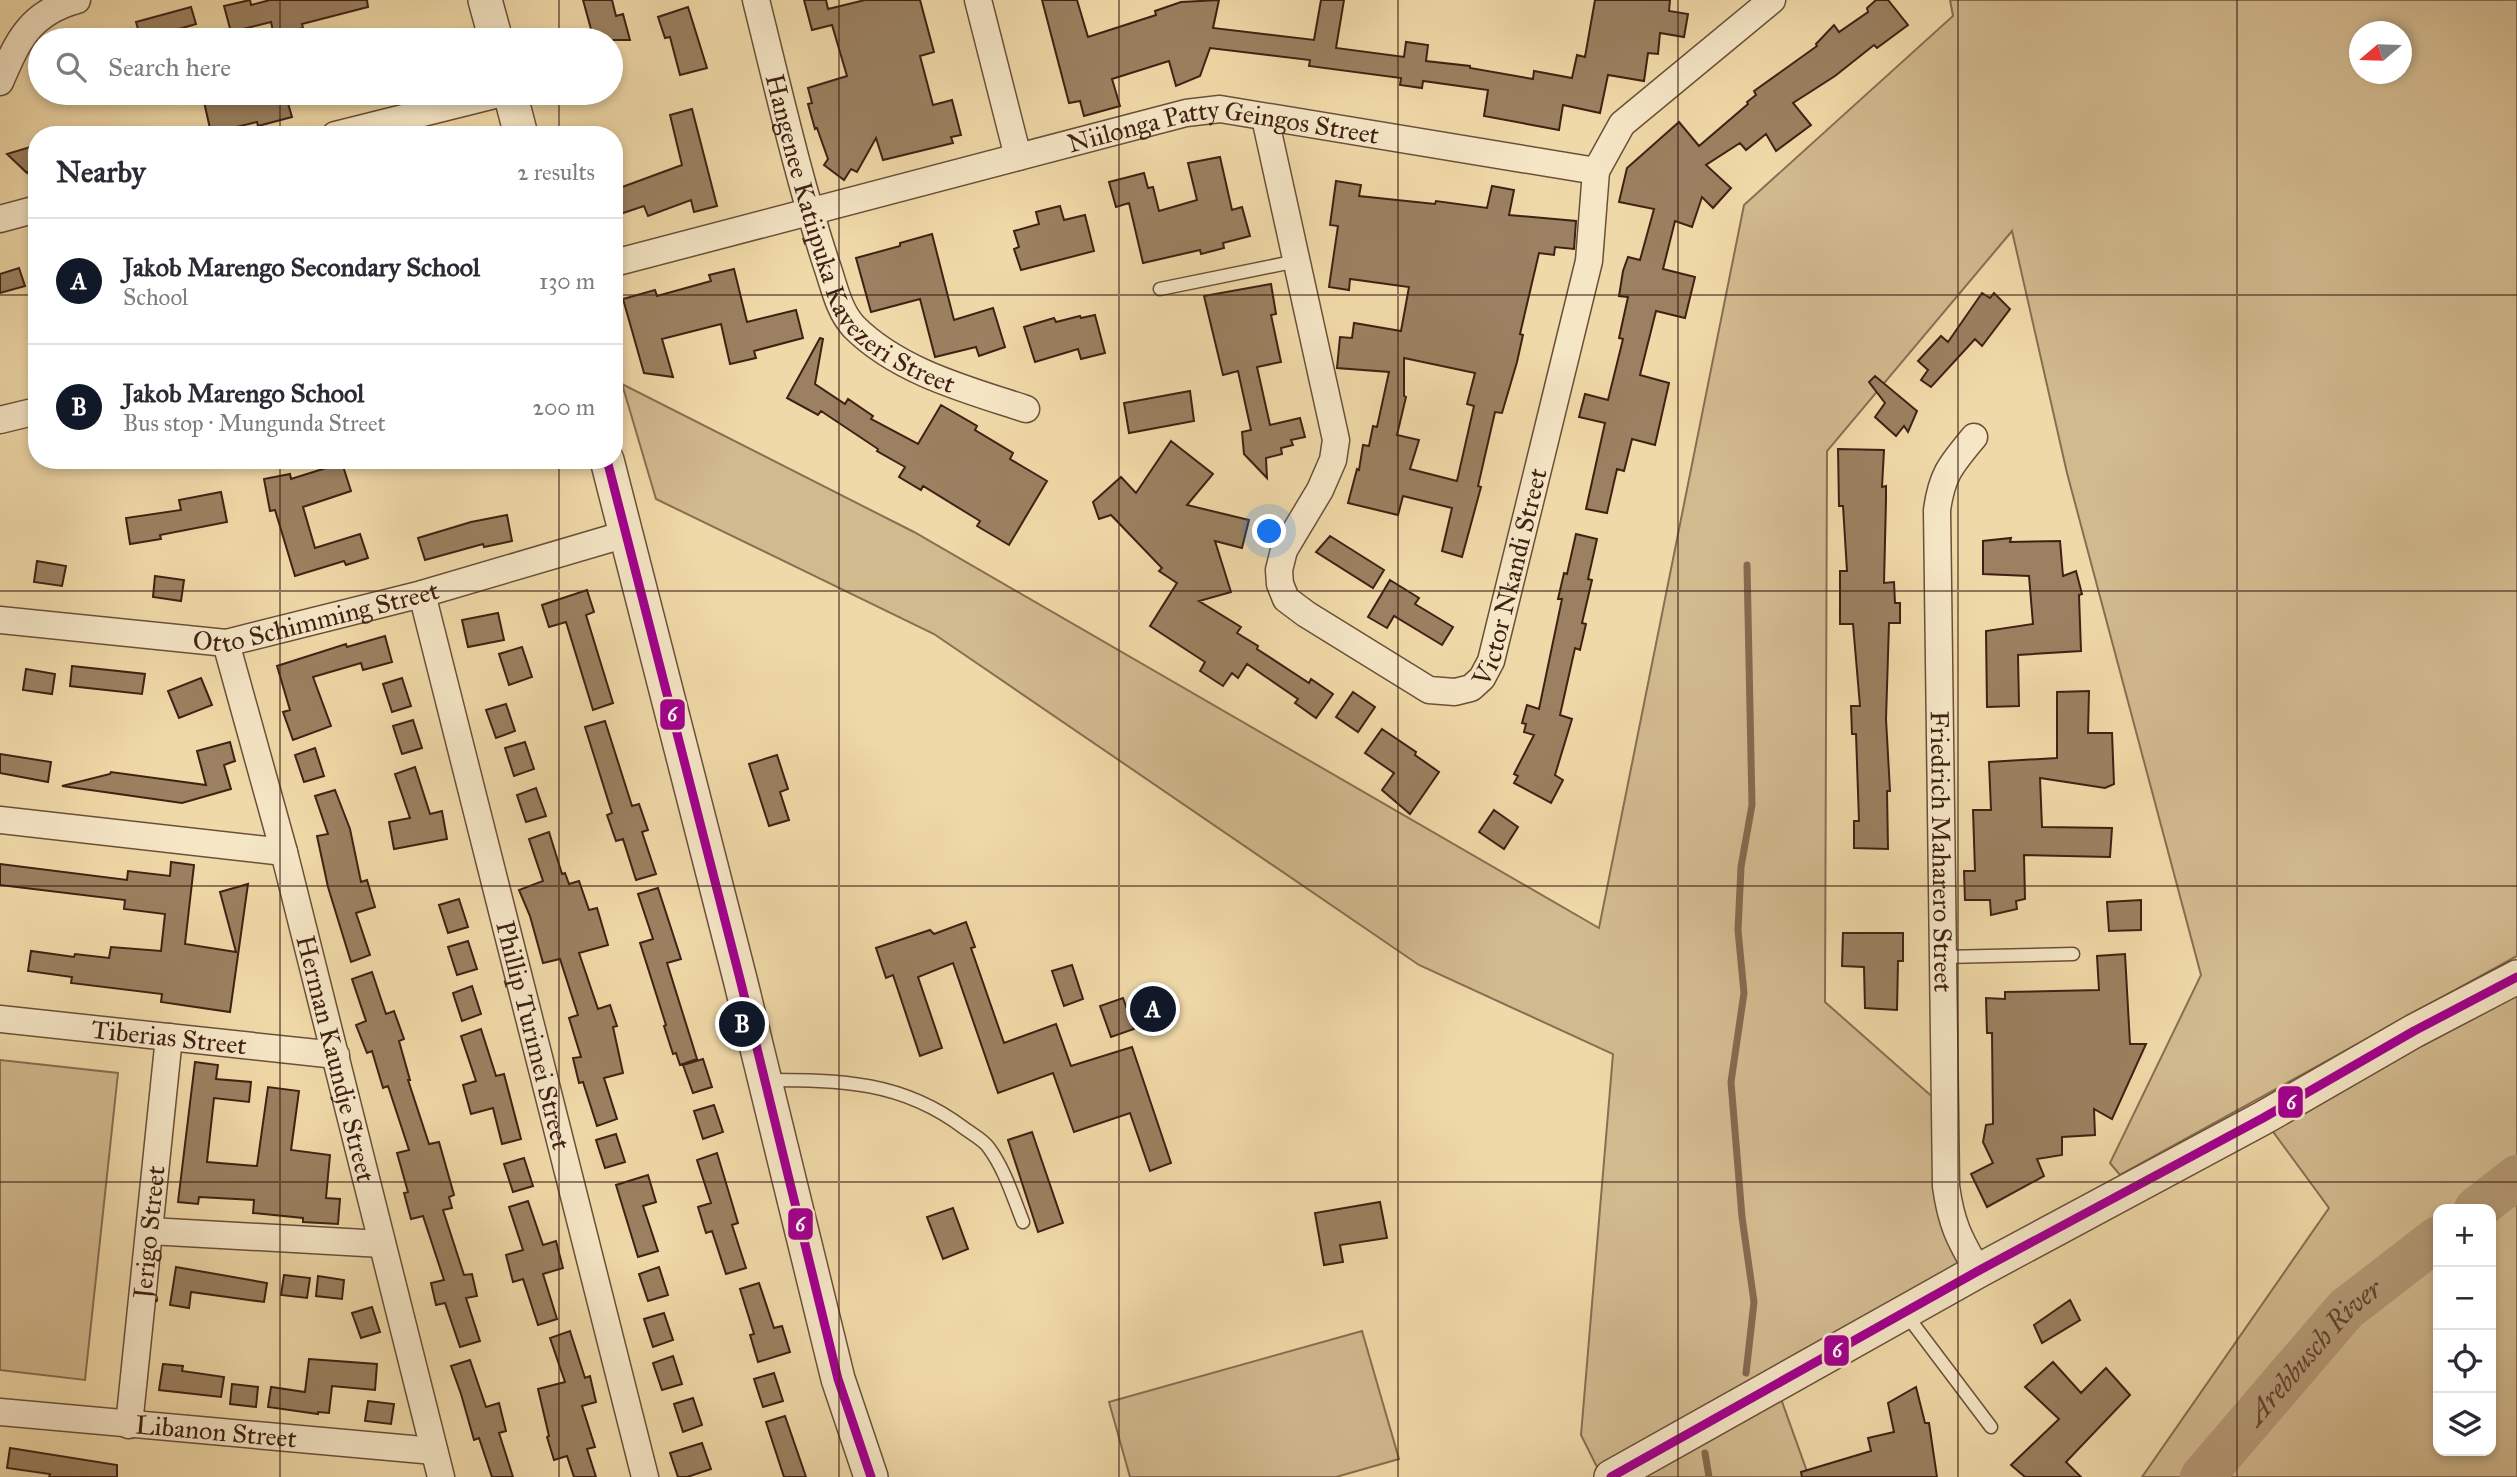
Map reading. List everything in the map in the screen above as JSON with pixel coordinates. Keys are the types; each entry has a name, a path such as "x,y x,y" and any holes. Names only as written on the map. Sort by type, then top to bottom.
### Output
{"street":[{"path":"0,82 27,28 44,13 77,0"},
{"path":"485,0 493,28"},
{"name":"Hangenee Katiipuka Kavezeri Street","path":"756,0 810,213 842,310 854,326 877,344 927,376 1026,409"},
{"path":"978,0 1018,156"},
{"path":"1596,171 1622,124 1772,0"},
{"path":"371,126 455,105"},
{"path":"513,105 519,126"},
{"name":"Niilonga Patty Geingos Street","path":"623,261 1186,113 1220,109 1596,171"},
{"name":"Victor Nkandi Street","path":"1265,118 1335,440 1332,460 1320,491 1284,550 1279,570 1280,584 1286,599 1306,614 1429,690 1455,692 1471,688 1482,678 1491,661 1582,288 1593,228 1596,171"},
{"path":"0,219 28,211"},
{"path":"0,420 28,413"},
{"name":"Friedrich Maharero Street","path":"1974,437 1947,469 1937,510 1948,1195 1950,1214 1962,1244 1978,1271"},
{"path":"609,469 838,1379 871,1477"},
{"name":"Otto Schimming Street","path":"0,620 226,643 422,594 626,534"},
{"name":"Phillip Turimei Street","path":"422,594 645,1477"},
{"name":"Herman Kaundje Street","path":"226,643 284,852 441,1477"},
{"path":"0,820 284,852"},
{"path":"1611,1477 1978,1271 2263,1118 2414,1031 2517,977"},
{"name":"Tiberias Street","path":"0,1019 336,1055"},
{"name":"Jerigo Street","path":"129,1425 169,1037"},
{"path":"150,1231 382,1244"},
{"path":"810,1262 827,1290 896,1477"},
{"name":"Libanon Street","path":"0,1412 434,1451"}],"lane":[{"path":"1160,289 1297,261"},
{"path":"1943,957 2073,954"},
{"path":"765,1080 831,1080 890,1089 944,1113 988,1146 1006,1179 1023,1222"},
{"path":"1904,1312 1991,1427"}],"shaded area":[{"path":"1950,0 2517,0 2517,956 2120,1175 2110,1163 2201,975 2067,473 2012,231 1827,451 1825,1002 1945,1108 1946,1185 1978,1271 1776,1385 1809,1477 1602,1477 1581,1435 1613,1054 1419,965 934,634 656,499 623,385 914,532 1599,928 1744,205 1953,16"},
{"path":"2517,979 2517,1177 2482,1204 2433,1204 2433,1242 2346,1309 2202,1477 2142,1477 2329,1208 2263,1118"},
{"path":"0,1060 118,1073 85,1380 0,1370"},
{"path":"2517,1182 2517,1477 2205,1477 2348,1310 2433,1245 2433,1456 2496,1456 2496,1204 2487,1204"},
{"path":"1362,1331 1399,1459 1336,1477 1130,1477 1109,1402"}],"building":[{"path":"250,0 251,5 270,0 367,0 368,7 302,24 303,28 272,28 271,22 247,28 230,28 224,6"},
{"path":"583,0 612,0 616,16 623,14 630,40 623,40 623,28 591,28"},
{"path":"804,0 826,0 828,9 865,0 920,0 934,52 920,56 933,105 952,100 961,135 951,137 953,143 883,160 876,138 857,172 851,169 844,180 824,165 828,159 817,128 815,129 808,104 812,103 808,88 847,76 832,25 812,30"},
{"path":"1042,0 1077,0 1088,37 1156,15 1155,11 1181,2 1219,0 1213,28 1314,40 1321,0 1344,0 1336,48 1404,57 1406,42 1428,45 1426,61 1470,66 1533,79 1534,71 1572,78 1577,55 1585,57 1595,0 1670,0 1669,11 1688,14 1684,37 1660,33 1658,54 1648,53 1644,81 1608,75 1600,113 1563,105 1559,130 1484,116 1488,90 1423,81 1422,88 1400,85 1401,78 1309,66 1310,60 1210,48 1200,76 1176,86 1169,61 1112,79 1120,106 1084,116 1080,101 1069,103"},
{"path":"1876,0 1888,0 1908,25 1877,48 1874,45 1835,76 1793,103 1811,125 1776,151 1766,134 1746,150 1740,143 1706,165 1731,188 1713,208 1702,197 1692,227 1675,221 1663,269 1695,277 1685,318 1656,311 1640,375 1669,383 1655,445 1632,439 1624,471 1617,469 1607,513 1586,509 1605,423 1579,417 1585,394 1608,400 1623,339 1619,338 1628,297 1619,296 1623,271 1628,257 1640,260 1654,209 1619,202 1627,168 1679,122 1699,146 1748,104 1756,95 1754,91 1817,46 1834,25 1839,32 1868,12 1867,8"},
{"path":"191,7 196,24 182,28 138,28 136,22"},
{"path":"688,7 707,68 680,75 670,37 665,38 658,17"},
{"path":"205,105 288,105 292,117 258,126 257,122 240,126 209,126"},
{"path":"692,109 717,206 694,212 691,200 648,216 644,206 623,213 623,187 682,165 670,115"},
{"path":"28,148 28,172 27,173 7,154"},
{"path":"1220,157 1232,210 1242,207 1250,236 1223,243 1224,248 1201,254 1200,250 1143,263 1129,203 1116,207 1109,182 1144,173 1148,188 1153,187 1159,211 1197,200 1188,163"},
{"path":"1336,181 1361,185 1359,196 1435,204 1436,201 1487,208 1492,186 1514,190 1509,215 1576,221 1574,249 1555,247 1554,255 1539,253 1520,334 1523,335 1517,362 1502,413 1495,412 1478,486 1481,487 1462,557 1442,551 1452,508 1403,496 1398,515 1348,503 1357,469 1359,470 1363,445 1369,446 1373,426 1377,427 1389,372 1337,368 1340,337 1352,338 1354,323 1401,331 1409,287 1350,279 1349,290 1329,287 1338,226 1330,225","holes":["1404,358 1475,373 1467,404 1474,406 1457,481 1410,469 1419,440 1397,435 1406,397"]},
{"path":"1060,206 1064,220 1085,215 1094,251 1021,270 1014,249 1019,247 1014,231 1039,224 1036,212"},
{"path":"932,234 954,320 993,308 1005,347 979,356 976,347 935,357 920,299 871,312 856,258"},
{"path":"19,268 25,286 0,293 0,274"},
{"path":"734,269 747,322 796,310 803,338 754,351 756,358 730,364 721,324 662,339 673,377 644,373 623,299 655,290 657,296 711,281 709,275"},
{"path":"1271,284 1276,314 1271,315 1281,362 1257,367 1270,425 1300,418 1305,437 1291,440 1293,445 1281,448 1282,454 1266,458 1267,478 1244,454 1242,432 1251,430 1238,371 1223,375 1204,296"},
{"path":"1982,293 1990,298 1994,293 2010,309 1982,346 1975,339 1931,387 1921,380 1928,370 1918,361 1941,336 1948,342"},
{"path":"1095,315 1105,353 1081,359 1078,349 1035,362 1024,327 1054,318 1056,322"},
{"path":"820,338 823,339 815,384 845,404 848,399 873,416 871,419 918,444 941,405 977,426 975,430 1013,453 1010,459 1047,481 1009,545 977,526 980,521 923,486 921,490 899,477 905,467 877,451 878,449 821,411 818,415 787,398"},
{"path":"1875,376 1917,411 1908,432 1904,426 1896,436 1875,417 1885,403 1869,382"},
{"path":"1190,391 1194,421 1129,433 1124,403"},
{"path":"1171,441 1213,474 1187,505 1249,520 1242,548 1215,541 1231,592 1199,601 1241,627 1237,633 1258,646 1257,649 1309,683 1311,679 1333,694 1316,718 1295,703 1298,699 1247,664 1238,678 1232,673 1223,686 1200,671 1205,662 1150,626 1177,583 1159,571 1162,568 1111,515 1099,519 1093,502 1121,477 1136,493"},
{"path":"1838,449 1884,450 1884,583 1894,582 1895,603 1900,603 1900,623 1889,623 1886,719 1890,791 1887,791 1888,849 1854,848 1854,821 1859,821 1856,734 1852,734 1851,706 1860,706 1853,624 1840,624 1840,571 1847,571 1843,506 1839,506"},
{"path":"323,469 344,469 351,491 303,507 315,548 360,534 368,558 346,565 344,561 295,576 275,510 270,511 264,479 290,474 291,479"},
{"path":"221,492 227,522 160,535 161,539 130,544 126,518 181,510 179,500"},
{"path":"507,515 512,541 484,547 483,544 425,560 418,538 471,522"},
{"path":"1576,534 1597,539 1588,579 1592,580 1582,623 1586,624 1580,650 1575,648 1560,715 1572,719 1555,775 1563,780 1551,803 1514,783 1518,776 1514,774 1534,735 1524,732 1526,724 1522,723 1527,705 1539,709 1562,599 1558,599"},
{"path":"1330,536 1384,570 1373,588 1316,552"},
{"path":"2011,538 2010,542 2060,541 2063,576 2076,571 2082,594 2079,595 2081,651 2018,655 2019,706 1987,707 1986,631 2033,624 2029,576 1983,574 1983,541"},
{"path":"37,561 66,566 62,586 34,582"},
{"path":"155,576 184,580 181,601 153,597"},
{"path":"1390,580 1419,598 1415,604 1453,627 1442,645 1394,616 1387,628 1368,617"},
{"path":"587,590 594,612 586,615 613,703 593,710 566,622 549,627 542,605"},
{"path":"498,613 504,640 468,647 462,620"},
{"path":"385,636 392,662 363,670 361,663 313,677 331,726 293,740 283,712 290,710 277,666 346,644 347,647"},
{"path":"522,647 532,677 509,685 499,654"},
{"path":"72,666 145,674 142,694 70,686"},
{"path":"26,669 55,674 52,694 23,690"},
{"path":"201,678 212,705 179,718 168,691"},
{"path":"402,678 411,706 392,712 383,684"},
{"path":"2089,691 2088,733 2112,733 2114,784 2105,788 2040,778 2042,827 2112,828 2110,857 2024,855 2025,899 2016,901 2017,909 1991,915 1990,900 1965,900 1964,871 1975,871 1973,810 1991,810 1989,762 2057,758 2057,692"},
{"path":"1353,692 1375,707 1358,732 1336,717"},
{"path":"506,704 515,731 496,738 486,710"},
{"path":"413,720 422,748 402,754 393,726"},
{"path":"605,721 632,806 639,804 648,830 642,832 656,874 636,880 623,839 616,841 607,815 612,813 585,727"},
{"path":"1382,729 1416,752 1415,755 1439,772 1410,814 1382,790 1394,773 1365,753"},
{"path":"230,742 235,761 224,765 231,789 182,803 62,786 111,772 206,785 197,751"},
{"path":"525,742 534,769 514,776 505,748"},
{"path":"315,748 324,776 304,782 295,755"},
{"path":"0,754 51,762 48,782 0,773"},
{"path":"777,755 788,789 780,792 789,820 769,826 749,764"},
{"path":"415,767 430,814 442,811 447,839 394,849 389,822 410,818 395,774"},
{"path":"536,788 546,816 526,822 517,795"},
{"path":"335,790 350,829 361,882 367,880 375,907 356,913 370,955 351,962 328,887 317,836 328,834 315,796"},
{"path":"1494,810 1518,827 1504,849 1479,832"},
{"path":"549,832 562,874 565,873 569,884 579,881 589,910 597,908 608,945 579,953 598,1009 610,1005 617,1026 613,1027 623,1073 604,1078 617,1119 597,1126 583,1082 579,1083 573,1058 581,1057 569,1018 578,1015 560,959 543,963 530,916 519,890 543,881 529,839"},
{"path":"171,862 194,865 185,944 236,952 220,892 248,884 230,1012 161,1002 162,994 71,983 72,977 28,971 31,951 74,957 75,954 109,958 111,947 161,951 165,914 124,909 125,900 0,885 0,864 127,880 128,871 170,876"},
{"path":"658,888 681,959 667,963 697,1059 680,1065 676,1053 673,1054 640,943 653,939 638,894"},
{"path":"459,899 468,927 448,933 439,905"},
{"path":"2141,900 2141,930 2109,931 2107,902"},
{"path":"966,922 975,947 971,948 1004,1043 1056,1024 1071,1066 1132,1047 1171,1163 1150,1171 1130,1113 1074,1132 1053,1073 998,1093 953,963 918,977 942,1048 920,1056 893,975 886,978 876,948 930,930 934,934"},
{"path":"1843,933 1903,933 1903,961 1898,961 1897,1010 1865,1008 1864,967 1842,966"},
{"path":"468,941 477,969 457,975 448,947"},
{"path":"2125,954 2130,1044 2146,1044 2112,1119 2094,1109 2095,1135 2062,1137 2062,1155 2037,1159 2044,1176 1987,1207 1971,1174 1993,1163 1983,1142 1986,1125 1993,1124 1992,1033 1987,1033 1986,998 2005,999 2005,992 2099,990 2097,956"},
{"path":"1072,965 1083,999 1064,1006 1052,971"},
{"path":"372,972 386,1014 394,1011 404,1039 399,1041 408,1080 429,1144 439,1142 454,1195 449,1197 452,1208 443,1210 464,1275 472,1274 477,1296 466,1298 480,1341 460,1347 445,1303 436,1305 431,1283 444,1280 423,1216 411,1219 404,1193 408,1192 397,1153 409,1150 388,1086 383,1088 372,1051 367,1053 356,1025 366,1021 352,979"},
{"path":"472,986 481,1014 462,1021 453,993"},
{"path":"1123,998 1134,1029 1111,1037 1100,1006"},
{"path":"481,1029 496,1076 504,1074 521,1139 502,1144 493,1108 471,1114 463,1085 476,1081 461,1036"},
{"path":"703,1059 712,1087 693,1093 683,1065"},
{"path":"195,1062 218,1065 216,1079 251,1082 249,1102 214,1098 207,1162 257,1166 268,1087 299,1091 291,1150 330,1155 326,1198 340,1199 338,1224 303,1222 303,1218 253,1213 254,1200 199,1197 198,1204 178,1202"},
{"path":"714,1105 723,1132 703,1139 694,1111"},
{"path":"1032,1132 1063,1223 1038,1232 1008,1140"},
{"path":"616,1134 625,1162 605,1168 596,1140"},
{"path":"717,1153 738,1223 732,1225 746,1268 726,1274 712,1231 706,1233 698,1207 711,1203 697,1160"},
{"path":"524,1158 533,1186 513,1192 504,1164"},
{"path":"648,1175 656,1202 643,1206 658,1251 638,1257 616,1185"},
{"path":"528,1201 543,1245 556,1241 563,1268 543,1274 557,1319 538,1325 523,1279 513,1282 506,1255 523,1250 509,1207"},
{"path":"1380,1202 1387,1238 1340,1245 1343,1262 1324,1265 1315,1213"},
{"path":"953,1208 968,1249 943,1259 927,1217"},
{"path":"176,1267 267,1283 264,1302 191,1292 189,1308 170,1305"},
{"path":"659,1267 668,1295 648,1301 639,1274"},
{"path":"284,1275 310,1278 307,1298 281,1295"},
{"path":"318,1276 344,1280 342,1299 316,1296"},
{"path":"759,1283 774,1328 782,1326 790,1352 758,1362 750,1335 754,1334 740,1289"},
{"path":"2070,1300 2080,1320 2042,1343 2034,1325"},
{"path":"372,1307 380,1332 361,1338 352,1313"},
{"path":"664,1313 673,1340 653,1347 644,1319"},
{"path":"570,1331 585,1378 590,1376 596,1402 582,1406 595,1447 587,1449 596,1477 574,1477 567,1456 554,1460 538,1389 565,1382 550,1338"},
{"path":"673,1356 682,1384 662,1390 653,1363"},
{"path":"309,1359 377,1364 375,1390 332,1386 329,1413 268,1407 271,1387 305,1392"},
{"path":"470,1360 486,1407 499,1403 506,1431 499,1433 513,1477 492,1477 479,1438 474,1440 451,1366"},
{"path":"2053,1362 2081,1393 2106,1368 2130,1395 2066,1462 2081,1477 2025,1477 2011,1465 2059,1419 2025,1387"},
{"path":"163,1364 183,1366 182,1371 224,1377 221,1397 159,1390"},
{"path":"774,1373 783,1401 763,1407 754,1379"},
{"path":"232,1384 258,1387 256,1407 230,1404"},
{"path":"1916,1387 1925,1423 1929,1423 1937,1477 1802,1477 1801,1472 1871,1451 1868,1438 1894,1432 1888,1403"},
{"path":"693,1398 702,1425 683,1432 674,1404"},
{"path":"368,1401 394,1404 391,1424 365,1421"},
{"path":"785,1416 806,1477 784,1477 766,1422"},
{"path":"702,1443 711,1469 687,1477 678,1477 670,1453"},
{"path":"10,1448 117,1465 117,1477 49,1477 50,1474 7,1468"}],"waterway":[{"path":"1746,1373 1754,1302 1742,1217 1731,1082 1744,993 1738,930 1741,867 1752,805 1747,565"},
{"name":"Arebbusch River","path":"2482,1204 2517,1177"},
{"name":"Arebbusch River","path":"2202,1477 2346,1309 2433,1242"},
{"path":"1705,1453 1709,1477"}],"transit line":[{"name":"6","path":"609,469 740,979 838,1379 871,1477"},
{"name":"6","path":"1611,1477 1978,1271 2263,1118 2414,1031 2517,977"}],"place":[{"name":"Jakob Marengo Secondary School","path":"1153,1009"},
{"name":"Jakob Marengo School","path":"742,1024"}]}
